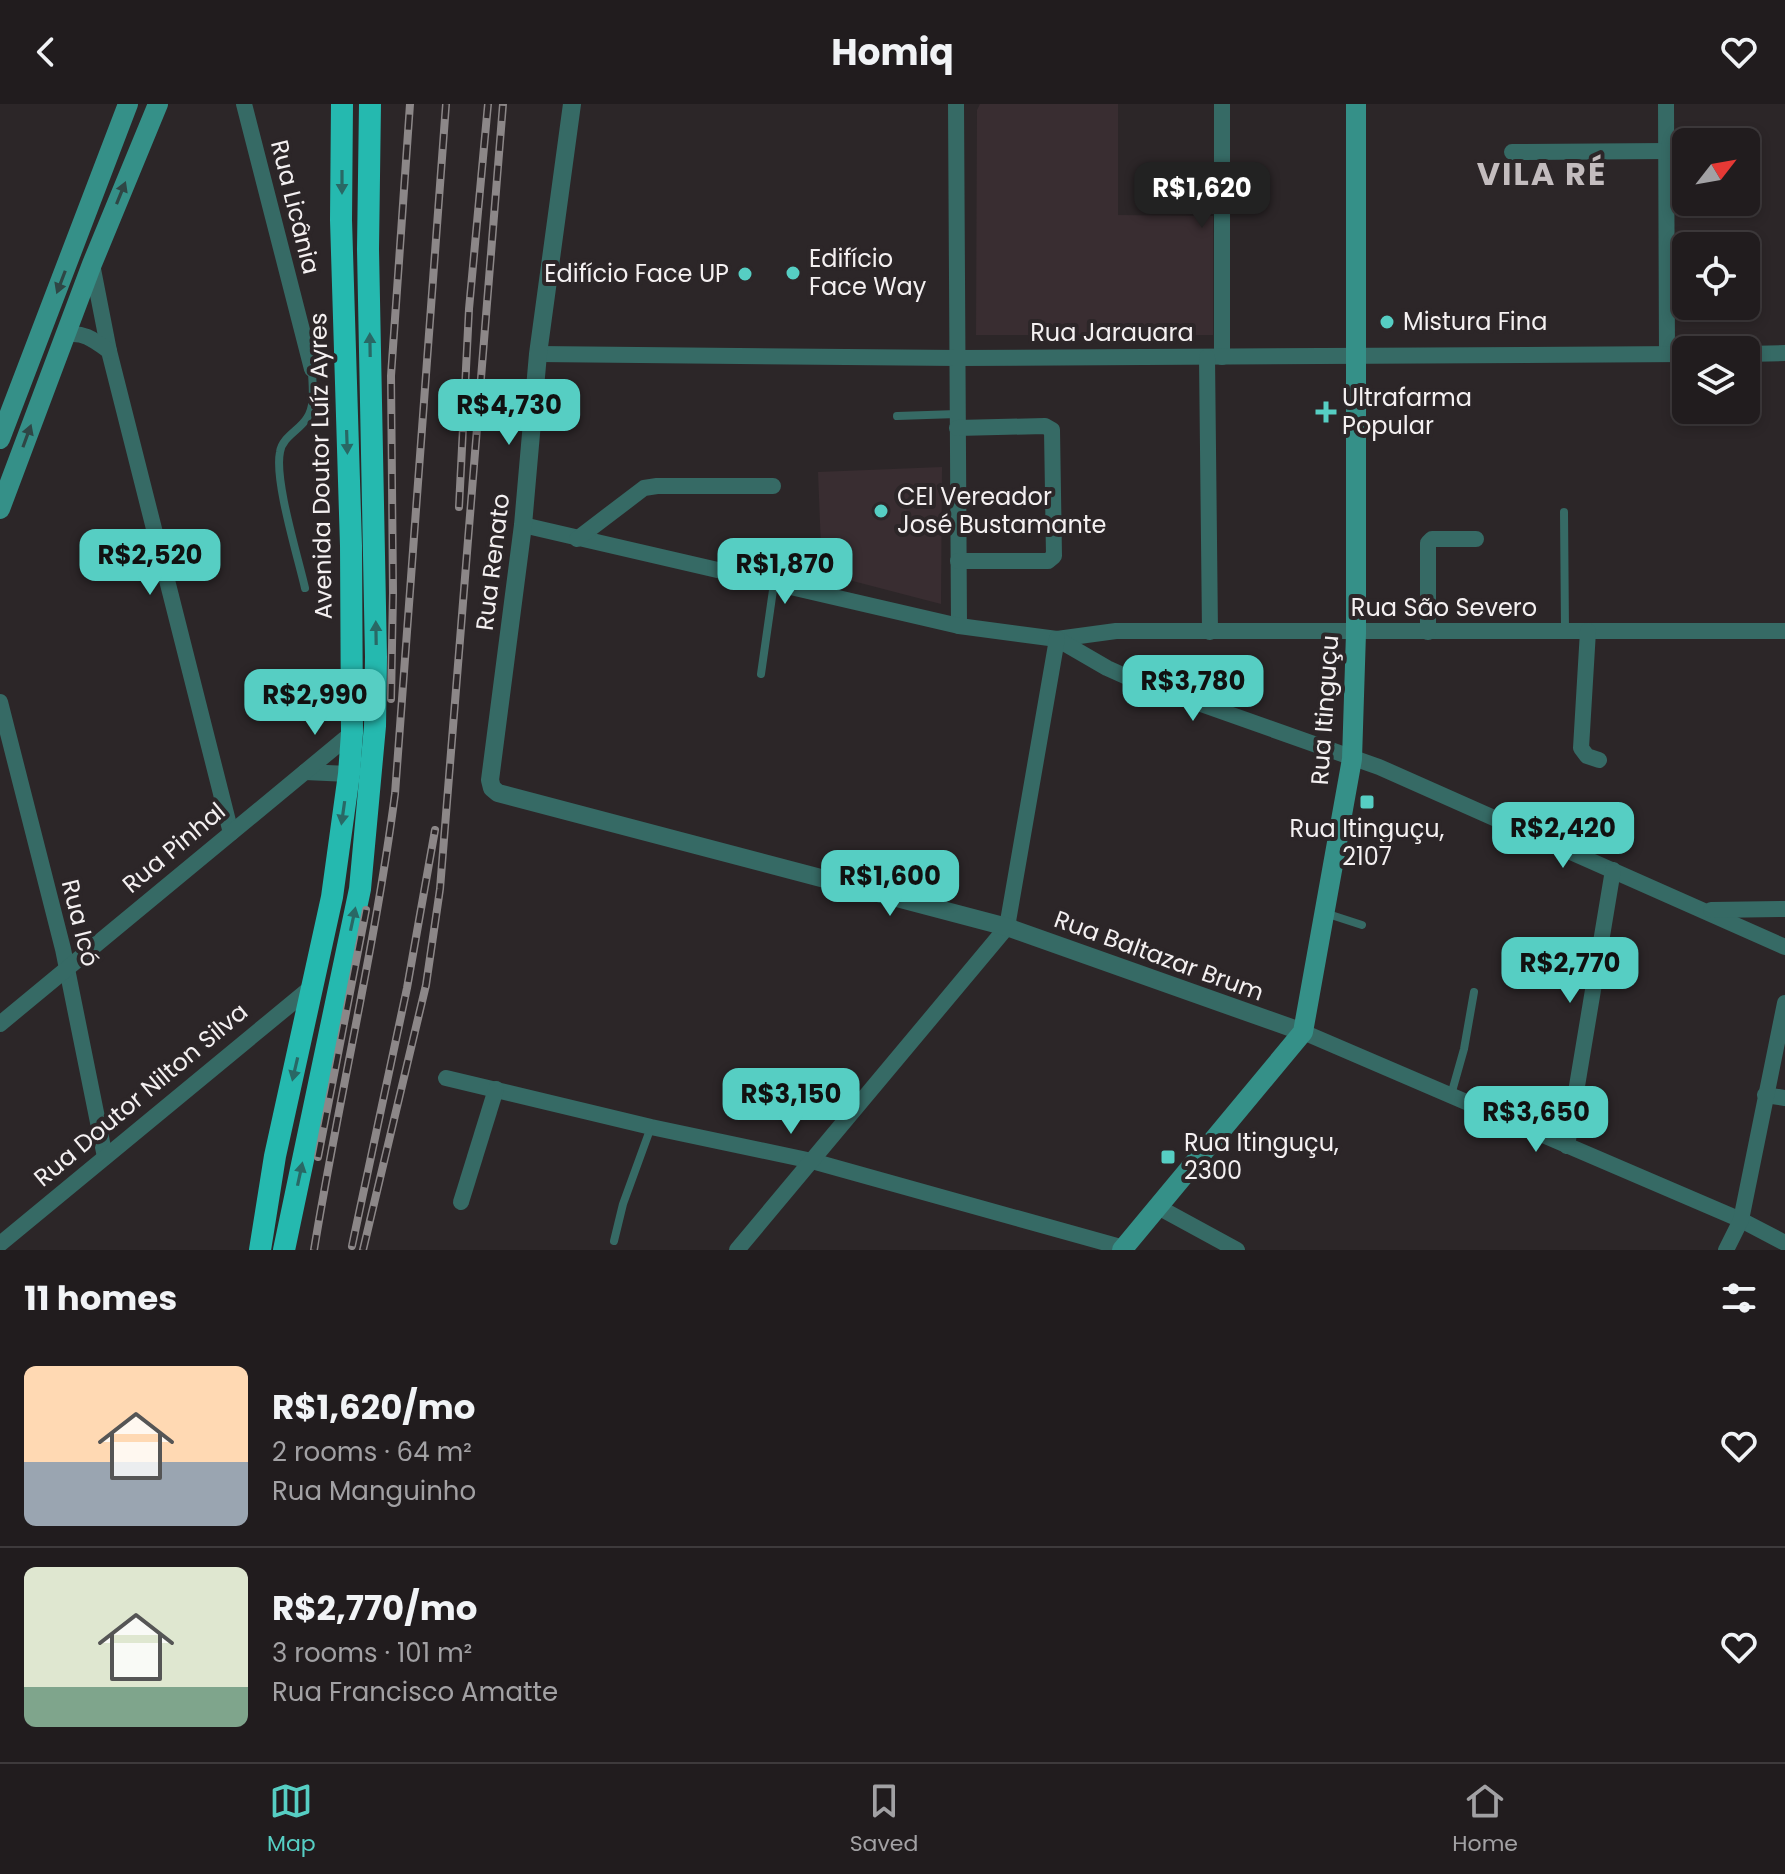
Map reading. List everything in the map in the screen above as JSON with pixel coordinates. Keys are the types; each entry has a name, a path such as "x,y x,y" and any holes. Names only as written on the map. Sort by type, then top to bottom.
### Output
{"highway":[{"name":"Avenida Doutor Luíz Ayres","path":"260,1250 275,1156 332,897 352,733 351,546 341,220 342,104"},
{"path":"284,1250 360,889 374,740 376,657 368,249 370,104"}],"main road":[{"path":"0,439 5,412 128,104"},
{"path":"0,509 92,264 158,104"},
{"name":"Rua Itinguçu","path":"1123,1249 1303,1032 1352,759 1356,633 1356,104"}],"street":[{"name":"Rua Licânia","path":"244,104 312,369"},
{"name":"Rua Renato","path":"492,788 490,780 523,525 538,354 572,104"},
{"path":"956,104 959,626"},
{"path":"1210,632 1222,104"},
{"path":"1666,104 1667,354"},
{"path":"1512,152 1667,151"},
{"path":"92,264 109,351 231,833"},
{"path":"65,335 75,333 86,336 109,351"},
{"path":"1760,354 1785,353"},
{"name":"Rua Jarauara","path":"538,354 958,358 1672,354"},
{"path":"957,421 1045,426 1052,430 1052,559 958,561"},
{"path":"577,539 644,488 773,486"},
{"path":"523,525 959,626 1057,639 1136,681 1379,767 1785,947"},
{"path":"1428,632 1428,543 1432,539 1476,539"},
{"name":"Rua São Severo","path":"1057,639 1116,631 1785,631"},
{"path":"1588,631 1581,748 1587,756 1599,760"},
{"path":"737,1250 1007,927 1057,639"},
{"name":"Rua Icó","path":"0,702 66,968 105,1157"},
{"name":"Rua Pinhal","path":"0,1024 352,733"},
{"path":"305,772 349,774"},
{"name":"Rua Baltazar Brum","path":"492,788 498,793 1007,927 1303,1032 1741,1220 1785,1243"},
{"path":"1567,1146 1613,870"},
{"path":"1705,910 1785,909"},
{"name":"Rua Doutor Nilton Silva","path":"0,1244 314,985"},
{"path":"1726,1250 1741,1220 1785,1003"},
{"path":"446,1078 651,1127 812,1161 1123,1249"},
{"path":"461,1202 496,1089"},
{"path":"1765,1095 1785,1098"},
{"path":"1158,1207 1237,1250"}],"lane":[{"path":"305,588 281,481 280,450 307,420 312,408 312,369"},
{"path":"897,416 957,421"},
{"path":"1564,512 1565,631"},
{"path":"761,674 774,583"},
{"path":"1324,912 1362,925"},
{"path":"1450,1096 1464,1049 1474,992"},
{"path":"614,1241 623,1204 651,1127"}],"shaded area":[{"path":"980,104 1118,104 1118,215 1213,216 1213,335 976,335 977,110"},
{"name":"CEI Vereador José Bustamante","path":"942,467 941,604 822,573 818,472"}],"railway":[{"path":"391,699 391,376 410,104"},
{"path":"314,1250 395,794 446,104"},
{"path":"459,507 469,309 488,104"},
{"path":"363,1250 426,985 440,889 503,104"},
{"path":"352,1246 407,988 435,830"},
{"path":"318,1157 366,910"}],"place":[{"name":"Edifício Face Way","path":"793,273"},
{"name":"Edifício Face UP","path":"745,274"},
{"name":"Mistura Fina","path":"1387,322"},
{"name":"Ultrafarma Popular","path":"1326,412"},
{"name":"CEI Vereador José Bustamante","path":"881,511"},
{"name":"Rua Itinguçu, 2107","path":"1367,802"},
{"name":"Rua Itinguçu, 2300","path":"1168,1157"}],"district":[{"name":"VILA RÉ","path":"1542,174"}]}
